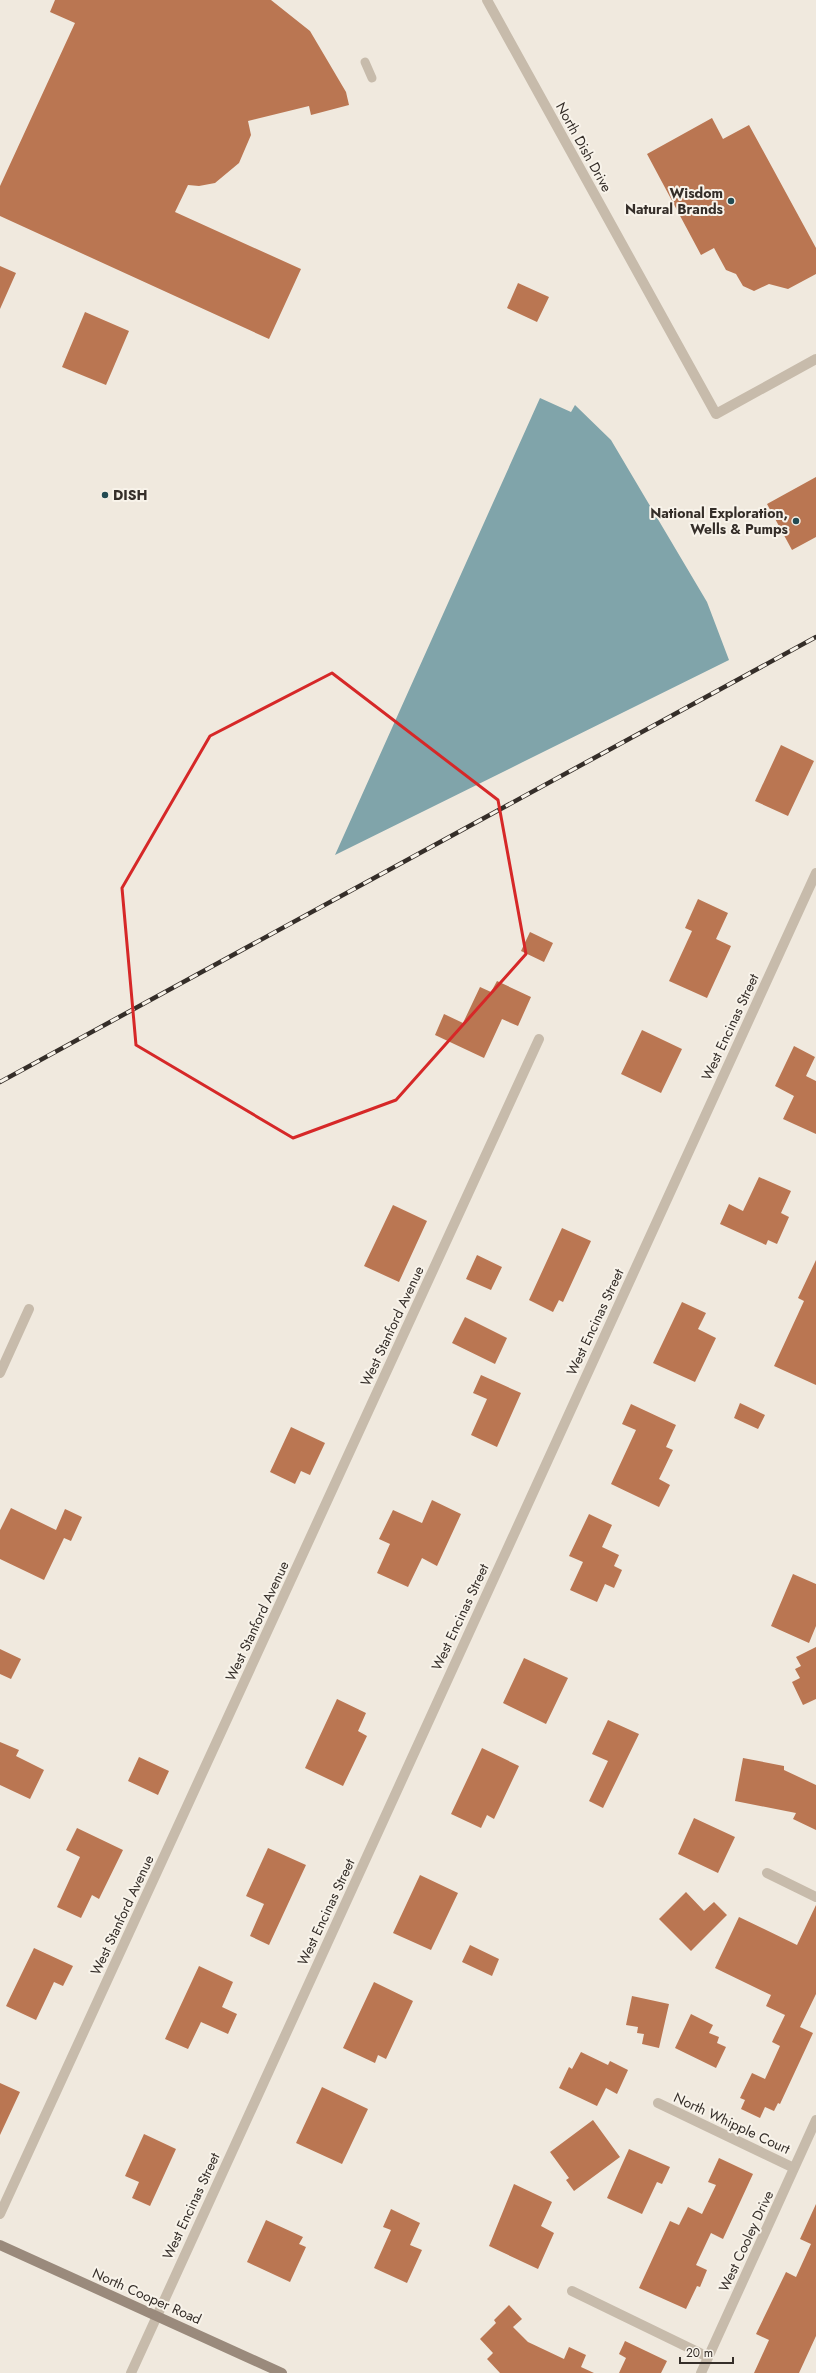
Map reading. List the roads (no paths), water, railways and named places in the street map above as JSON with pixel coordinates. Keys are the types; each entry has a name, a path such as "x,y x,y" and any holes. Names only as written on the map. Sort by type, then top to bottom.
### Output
{"main road":[{"name":"North Cooper Road","path":"0,2245 282,2373"}],"street":[{"name":"North Dish Drive","path":"487,0 716,414 816,359"},
{"name":"West Encinas Street","path":"131,2373 816,873"},
{"name":"West Stanford Avenue","path":"0,2214 539,1039"},
{"path":"0,1373 29,1309"},
{"path":"767,1873 816,1897"},
{"name":"North Whipple Court","path":"658,2103 794,2168"},
{"name":"West Cooley Drive","path":"701,2373 816,2120"},
{"path":"572,2291 708,2356"}],"lane":[{"path":"365,62 372,78"}],"water":[{"path":"540,398 571,412 575,405 611,440 707,602 729,660 335,855"}],"railway":[{"path":"0,1082 816,637"}],"place":[{"name":"Wisdom Natural Brands","path":"731,201"},
{"name":"DISH","path":"105,495"},
{"name":"National Exploration, Wells & Pumps","path":"796,521"}]}
